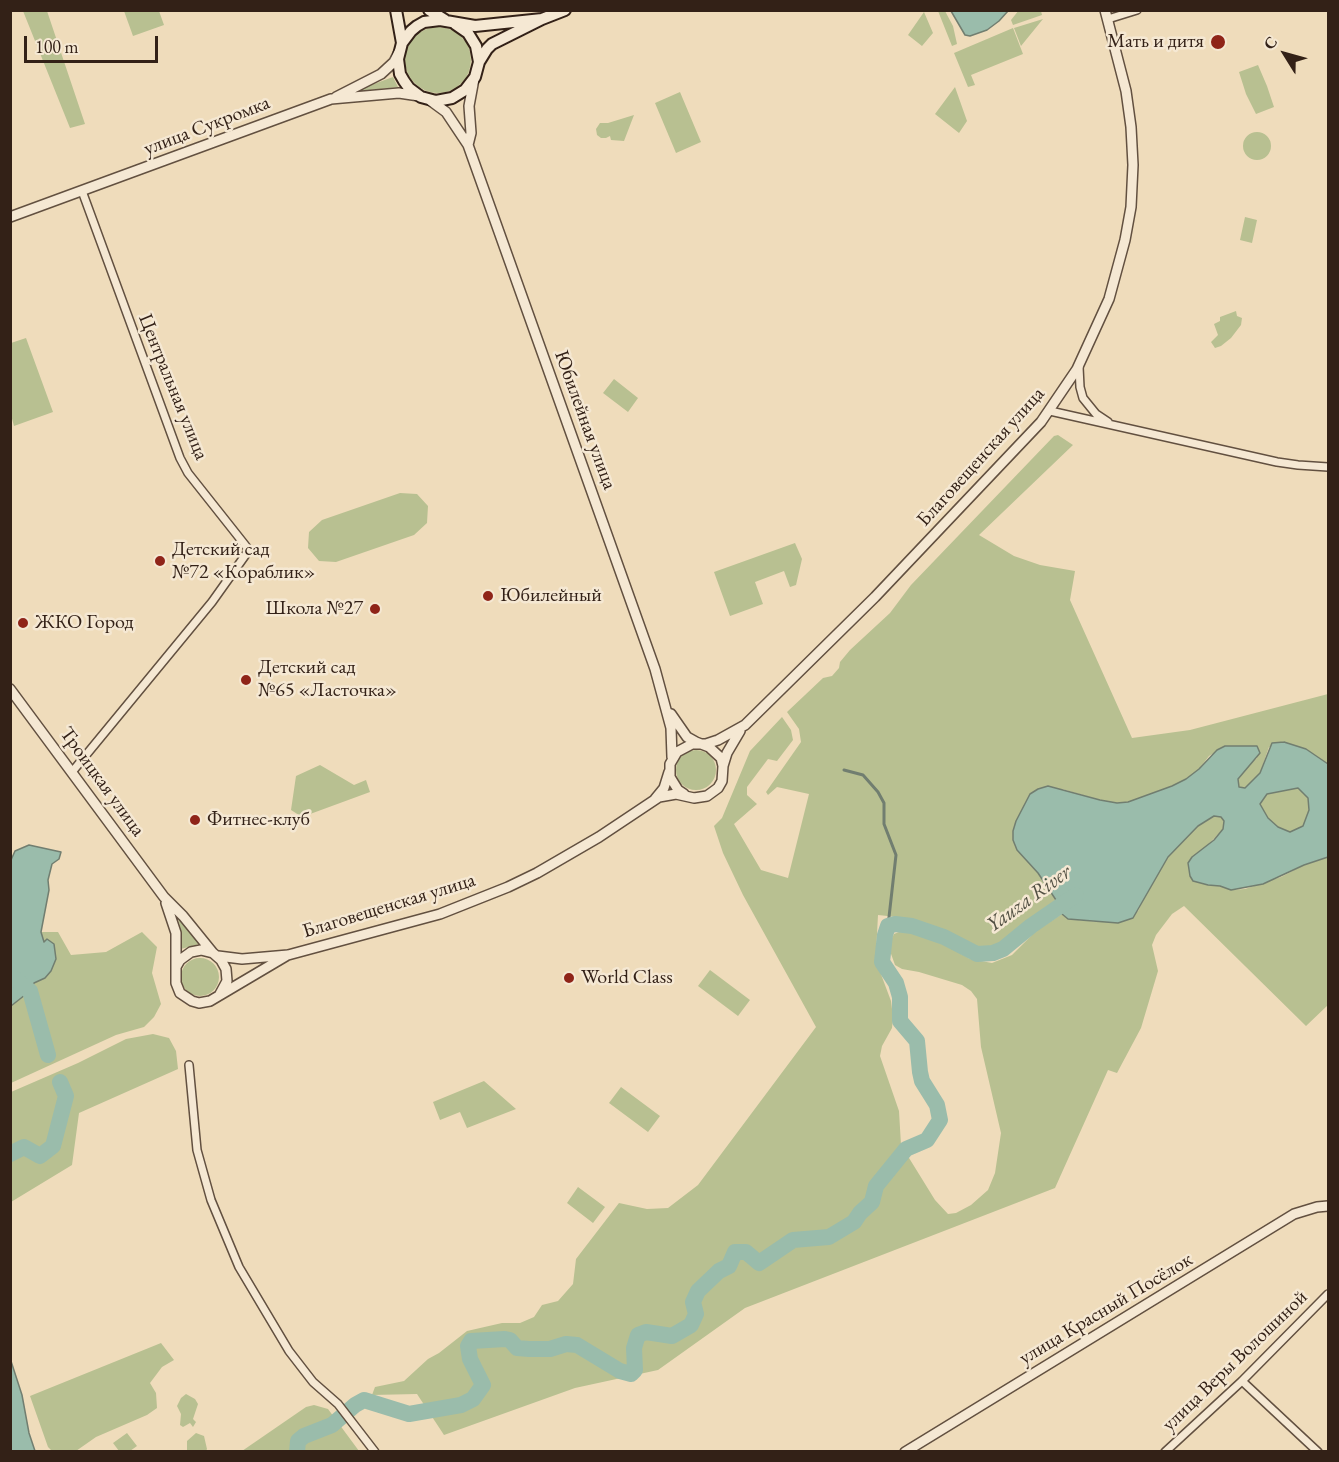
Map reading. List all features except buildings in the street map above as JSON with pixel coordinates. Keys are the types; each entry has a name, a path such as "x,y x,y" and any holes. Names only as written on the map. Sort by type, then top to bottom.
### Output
{"main road":[{"path":"396,10 400,74 409,88 425,98 444,100 459,95 471,84 479,62 492,44 565,10"},
{"path":"429,10 468,33 476,46 479,62"},
{"path":"400,47 411,31 424,22 440,20 475,26 542,19"}],"street":[{"path":"1107,15 1137,10"},
{"name":"Благовещенская улица","path":"745,725 875,597 1017,448 1050,411 1080,364 1109,299 1125,240 1131,207 1133,153 1131,127 1126,91 1107,15"},
{"path":"331,99 381,74 394,62 400,47"},
{"name":"Юбилейная улица","path":"468,145 471,133 469,106 475,77"},
{"name":"улица Сукромка","path":"10,217 331,99 399,93 425,98"},
{"name":"Юбилейная улица","path":"425,98 446,112 468,145 655,669 667,707 672,736 672,759"},
{"name":"Центральная улица","path":"72,772 212,602 249,550 188,473 180,458 82,191"},
{"path":"1080,364 1078,376 1083,398 1096,414 1116,425"},
{"path":"1050,411 1277,462 1329,466"},
{"name":"Троицкая улица","path":"10,689 164,897"},
{"name":"Юбилейная улица","path":"667,707 683,733 701,744"},
{"path":"655,799 664,788 672,759 684,747 725,737 745,725"},
{"path":"655,799 667,795 684,794 700,797 713,792 722,781 723,766 731,745 745,725"},
{"path":"701,744 716,751 723,766"},
{"path":"670,769 673,784 684,794"},
{"name":"Благовещенская улица","path":"288,955 440,914 508,887 573,852 655,799"},
{"path":"164,897 224,964 227,975 220,994"},
{"path":"164,897 175,926 176,983 180,993 189,1000 205,1002 247,981 288,955"},
{"path":"176,967 180,960 191,952 201,950 242,959 288,955"},
{"path":"189,1065 197,1150 211,1200 231,1249 248,1284 290,1351 313,1382 354,1422 375,1452"},
{"name":"улица Красный Посёлок","path":"905,1452 1294,1214 1329,1206"},
{"name":"улица Веры Волошиной","path":"1165,1452 1242,1381 1329,1294"},
{"path":"1242,1381 1318,1452"}],"shaded area":[{"path":"1019,10 1041,11 1042,15 1013,25 1011,20"},
{"path":"23,11 47,11 85,124 70,128"},
{"path":"124,11 159,11 164,25 133,36"},
{"path":"938,11 945,11 953,26 957,44 952,46"},
{"path":"951,11 1008,11 987,30 970,36 965,35"},
{"path":"924,12 933,33 922,46 908,35"},
{"path":"1043,19 1021,46 1014,28"},
{"path":"438,27 451,30 461,37 468,47 471,60 468,73 461,83 451,90 438,93 425,90 415,83 408,73 405,60 408,47 415,37 425,30"},
{"path":"1013,28 1023,54 971,75 975,85 968,87 954,53"},
{"path":"1258,65 1274,107 1256,114 1239,72"},
{"path":"393,77 398,87 352,92"},
{"path":"955,87 967,121 959,133 935,114"},
{"path":"680,92 701,142 676,153 655,103"},
{"path":"634,115 624,141 611,140 610,136 601,138 597,135 596,129 600,123 608,123"},
{"path":"1257,132 1267,136 1271,146 1267,156 1257,160 1247,156 1243,146 1247,136"},
{"path":"1245,217 1257,220 1252,243 1240,240"},
{"path":"1236,311 1237,316 1242,318 1241,325 1231,338 1215,348 1211,342 1218,335 1214,324 1220,321 1220,317"},
{"path":"26,338 53,412 14,426 11,415 11,343"},
{"path":"614,379 638,398 628,412 603,393"},
{"path":"1058,435 1073,445 979,535 1014,556 1040,565 1075,571 1070,600 1132,738 1190,730 1328,694 1328,764 1306,749 1269,747 1260,773 1248,787 1241,788 1238,779 1245,768 1257,758 1257,746 1225,746 1209,756 1199,769 1186,779 1128,802 1100,800 1062,789 1038,789 1030,794 1013,831 1018,850 1038,873 1056,900 1004,941 992,948 982,948 936,928 897,917 878,915 876,953 879,969 891,1001 893,1017 892,1028 882,1046 880,1056 899,1111 901,1145 935,1200 948,1214 956,1213 971,1205 988,1190 995,1173 1001,1133 981,1047 977,999 962,985 902,969 895,965 890,951 894,934 913,933 935,939 970,959 992,963 1012,955 1036,931 1062,914 1068,919 1100,922 1138,911 1168,857 1198,826 1214,816 1221,817 1224,821 1223,829 1205,848 1208,885 1231,890 1245,889 1328,857 1328,1005 1306,1026 1184,906 1172,914 1156,935 1152,945 1158,971 1141,1028 1117,1073 1108,1070 1055,1188 745,1308 658,1370 575,1388 444,1435 417,1394 372,1395 375,1387 404,1381 428,1359 467,1331 502,1323 520,1323 534,1317 542,1305 558,1301 573,1284 576,1259 619,1203 647,1209 668,1208 698,1185 816,1027 743,895 723,853 714,826 722,818 750,751 782,717 791,730 793,740 777,761 768,759 747,787 747,795 757,804 734,824 761,870 788,878 809,794 777,787 768,795 766,792 801,742 799,729 787,712 823,678 832,676 850,650 890,613 911,585 1054,436"},
{"path":"400,493 417,494 428,506 427,523 414,535 336,562 319,561 308,548 309,532 322,520"},
{"path":"795,543 802,559 796,585 790,587 784,571 755,582 763,604 730,616 714,572"},
{"path":"1284,742 1306,749 1328,764 1328,857 1304,865 1263,884 1231,890 1193,881 1188,863 1223,829 1224,821 1221,817 1214,816 1198,826 1168,857 1133,918 1118,923 1068,919 1062,914 1056,900 1038,873 1017,850 1013,840 1016,821 1030,794 1038,789 1048,786 1100,800 1128,802 1186,779 1217,750 1225,746 1257,746 1260,753 1238,779 1239,787 1245,788 1260,773 1272,743","holes":["1298,788 1308,798 1309,810 1303,826 1290,832 1278,827 1268,818 1260,804 1267,794"]},
{"path":"696,750 704,751 710,756 715,762 715,778 710,784 704,789 696,790 688,789 682,784 677,778 676,770 677,762 682,756 688,751"},
{"path":"320,765 354,785 366,780 370,792 302,817 291,810 296,776"},
{"path":"1299,788 1308,798 1309,810 1304,826 1290,832 1278,827 1268,818 1260,804 1267,794"},
{"path":"29,845 61,852 59,859 52,864 48,880 49,890 41,932 44,942 47,939 54,944 56,959 45,978 34,983 30,991 11,1006 11,860 15,851"},
{"path":"177,915 199,944 181,949 181,930"},
{"path":"41,932 58,932 71,955 106,952 142,932 157,947 152,973 161,1004 154,1017 144,1027 116,1035 11,1083 11,1006 30,991 34,983 45,978 44,943"},
{"path":"200,958 214,963 219,977 214,991 200,996 186,991 181,977 186,963"},
{"path":"710,970 750,1000 738,1016 698,986"},
{"path":"153,1034 169,1038 176,1051 178,1069 79,1113 72,1165 11,1202 11,1092 126,1039"},
{"path":"484,1081 516,1109 467,1128 460,1112 440,1120 433,1102"},
{"path":"621,1087 660,1116 648,1132 609,1103"},
{"path":"578,1187 605,1207 593,1223 567,1203"},
{"path":"161,1343 174,1360 162,1367 150,1383 156,1393 157,1408 147,1415 96,1437 76,1451 52,1451 48,1447 30,1396"},
{"path":"10,1358 22,1395 35,1451 11,1451"},
{"path":"186,1394 195,1399 198,1404 193,1419 196,1422 193,1427 190,1423 183,1427 180,1425 181,1414 177,1406"},
{"path":"314,1405 328,1409 359,1451 242,1451 306,1407"},
{"path":"127,1433 137,1446 130,1451 119,1451 113,1443"},
{"path":"196,1433 204,1436 206,1451 187,1451 187,1441"}],"waterway":[{"path":"844,770 863,775 878,792 884,803 884,824 896,855 888,926"},
{"name":"Yauza River","path":"297,1452 298,1441 304,1436 332,1425 364,1400 409,1414 461,1405 473,1399 483,1385 470,1359 468,1346 471,1341 505,1339 510,1340 517,1348 529,1349 550,1349 566,1344 577,1345 620,1371 631,1374 635,1370 634,1348 638,1335 646,1332 672,1336 691,1325 696,1314 693,1302 698,1291 719,1271 729,1266 735,1252 746,1252 759,1263 793,1240 829,1237 854,1222 872,1202 876,1186 906,1149 927,1140 940,1120 937,1105 922,1081 917,1041 900,1021 900,997 896,983 882,962 888,926 895,924 912,926 944,937 977,954 993,953 1003,949 1031,926 1076,895"},
{"path":"10,975 30,991 48,1055"},
{"path":"10,1154 24,1147 40,1156 53,1146 66,1096 60,1082"}],"place":[{"name":"Мать и дитя","path":"1218,42"},
{"name":"Детский сад №72 «Кораблик»","path":"160,561"},
{"name":"Юбилейный","path":"488,596"},
{"name":"Школа №27","path":"375,609"},
{"name":"ЖКО Город","path":"23,623"},
{"name":"Детский сад №65 «Ласточка»","path":"246,680"},
{"name":"Фитнес-клуб","path":"195,820"},
{"name":"World Class","path":"569,978"}]}
